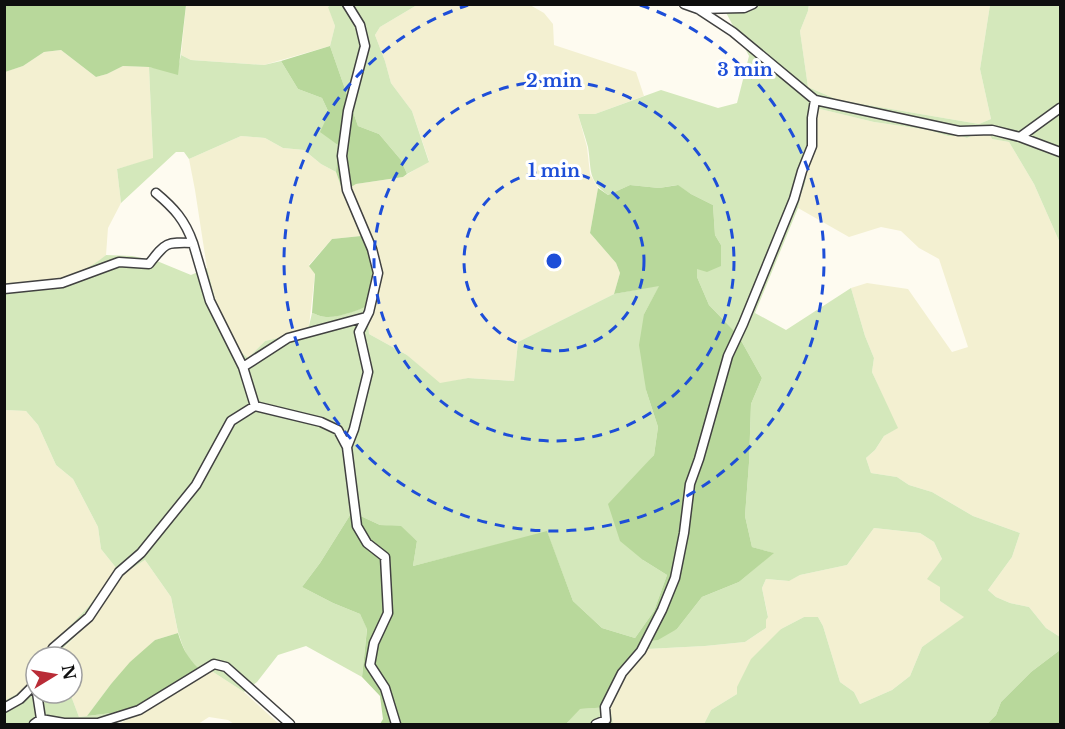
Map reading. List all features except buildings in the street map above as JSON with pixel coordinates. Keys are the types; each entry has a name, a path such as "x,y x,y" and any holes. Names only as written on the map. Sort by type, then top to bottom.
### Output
{"street":[{"path":"347,4 360,25 366,46 348,111 342,156 346,190 372,249 378,273 369,312 359,332 369,372 347,447"},
{"path":"684,4 698,9 733,32 815,100 959,131 992,130 1020,137 1060,152"},
{"path":"698,9 744,8 753,4"},
{"path":"600,724 606,720 605,707 622,673 641,651 675,578 690,484 728,356 744,324 794,199 812,146 812,118 815,100"},
{"path":"1020,137 1060,108"},
{"path":"156,192 188,226 210,301 243,367 255,406"},
{"path":"4,289 63,283 119,262 149,264 160,249 172,242 193,243"},
{"path":"243,367 288,338 366,317"},
{"path":"57,645 89,618 119,572 141,553 196,485 231,421 255,406 321,422 338,430 347,447 357,526 367,543 385,556 388,612 374,643 370,664 385,688 396,724"},
{"path":"37,705 38,722 98,723 139,710 214,664 226,667 290,724"},
{"path":"4,708 24,696"}],"shaded area":[{"path":"186,5 328,5 335,26 330,46 264,65 191,60 181,55"},
{"path":"417,5 530,5 544,13 553,24 554,45 636,72 644,96 595,114 578,114 587,147 590,174 598,188 590,233 616,263 620,273 614,294 518,342 514,381 468,378 440,384 407,355 369,334 368,321 379,269 350,187 356,184 403,177 429,161 412,111 391,83 375,35 380,27"},
{"path":"809,5 990,5 980,69 991,119 979,124 838,100 808,87 800,31"},
{"path":"61,50 96,77 123,66 149,67 153,159 117,169 121,203 108,228 106,255 94,266 61,279 5,285 4,72 23,66 44,52"},
{"path":"817,110 874,122 929,130 948,136 967,138 975,134 990,135 992,139 1009,142 1034,184 1060,243 1060,637 1046,628 1029,607 1010,603 996,597 988,590 1012,557 1020,533 973,516 932,492 909,485 897,477 871,473 866,458 875,450 884,436 897,428 872,372 874,358 851,288 867,283 908,289 952,352 968,347 939,259 919,248 901,231 881,227 849,237 798,208 805,184"},
{"path":"241,136 265,138 283,148 304,150 321,164 336,172 361,236 332,239 309,265 315,273 309,326 299,333 265,341 248,358 242,353 216,302 207,268 189,159"},
{"path":"5,410 26,411 38,425 56,465 73,479 98,527 101,549 117,569 89,606 52,645 24,645 24,690 5,701"},
{"path":"874,528 920,533 934,542 942,559 940,601 965,617 922,647 910,676 892,690 860,704 854,692 840,682 823,626 818,617 804,617 781,629 737,694 711,710 704,724 613,724 610,707 625,677 647,649 745,642 766,628 768,616 762,588 766,579 788,581 800,575 847,565"},
{"path":"145,560 171,597 178,633 155,640 111,684 87,716 79,717 74,705 84,705 84,645 67,645 92,620 123,574"},
{"path":"210,670 244,692 279,724 234,724 228,720 209,717 198,724 110,724 121,723"}],"green space":[{"path":"331,4 417,5 380,27 375,35 391,83 412,111 429,162 407,174 401,160 379,134 358,126 330,46 335,26 328,7"},
{"path":"809,4 800,31 808,87 838,100 979,124 991,119 980,69 990,5 1060,5 1060,243 1034,184 1009,142 992,139 990,135 975,134 967,138 948,136 929,130 874,122 820,109 817,111 805,184 798,208 755,313 786,330 851,288 874,358 872,372 898,428 884,436 875,450 866,458 871,473 897,477 909,485 932,492 973,516 1020,533 1012,557 988,590 996,597 1010,603 1029,607 1046,628 1060,637 1060,650 1031,672 1001,702 996,715 987,724 704,724 711,710 737,694 737,687 751,659 781,629 804,617 818,617 823,626 840,682 854,692 860,704 892,690 910,676 922,647 964,617 940,601 940,587 927,579 942,559 934,542 920,533 874,528 847,565 800,575 789,581 766,579 762,588 768,617 766,628 745,642 647,649 646,641 677,629 702,597 739,582 773,553 752,547 745,516 751,404 762,378 738,335 709,305 697,277 696,269 721,245 715,235 713,205 677,185 659,188 630,185 608,195 593,179 588,147 578,114 595,114 661,90 718,108 737,103 749,56 722,5"},
{"path":"4,5 186,5 178,75 149,67 123,66 96,77 61,50 44,52 23,66 5,72"},
{"path":"330,46 358,126 379,134 401,160 407,174 403,177 356,184 351,187 358,209 375,244 379,269 383,272 374,303 344,315 326,317 312,313 315,274 309,266 332,239 361,236 336,172 338,145 320,132 329,113 322,98 298,89 281,61"},
{"path":"181,55 191,60 264,65 281,61 298,89 322,98 338,145 336,172 321,164 304,150 283,148 265,138 241,136 189,159 184,152 176,152 121,203 117,169 153,158 149,67 178,68"},
{"path":"630,185 659,188 678,185 713,205 715,235 721,245 721,266 707,272 697,269 697,277 709,305 738,335 762,378 751,404 745,516 752,547 774,553 739,582 702,597 677,629 658,640 646,641 647,649 625,677 610,707 580,709 566,724 380,724 383,719 380,696 362,677 367,629 360,614 302,587 352,512 380,525 401,526 417,541 413,566 547,531 573,601 602,628 635,638 654,611 667,575 643,560 620,541 608,504 654,455 658,427 646,390 639,345 644,314 659,286 614,294 620,273 616,263 590,233 598,188 608,195"},
{"path":"106,255 132,256 157,261 191,275 207,268 216,302 242,353 248,358 265,341 299,333 309,326 312,313 331,317 374,303 368,321 369,334 407,355 440,383 468,378 514,381 518,342 614,294 660,285 644,314 646,390 658,427 654,455 635,477 643,560 667,575 654,611 635,638 602,628 573,601 547,532 413,566 417,541 401,527 380,525 352,512 302,587 360,614 367,628 362,677 306,646 278,655 257,682 244,692 210,670 148,710 122,721 110,724 5,724 4,701 24,690 24,705 74,705 79,717 128,711 188,658 178,632 171,597 145,560 123,574 92,620 66,645 52,645 89,606 117,569 101,549 98,527 73,479 56,465 38,425 26,411 5,410 5,285 46,281 71,275 95,264"},
{"path":"178,633 185,652 198,668 177,684 128,711 87,716 130,662 155,640"},
{"path":"1060,650 1060,724 987,724 996,715 1001,702 1031,672"},
{"path":"610,707 613,724 566,724 579,709"}]}
